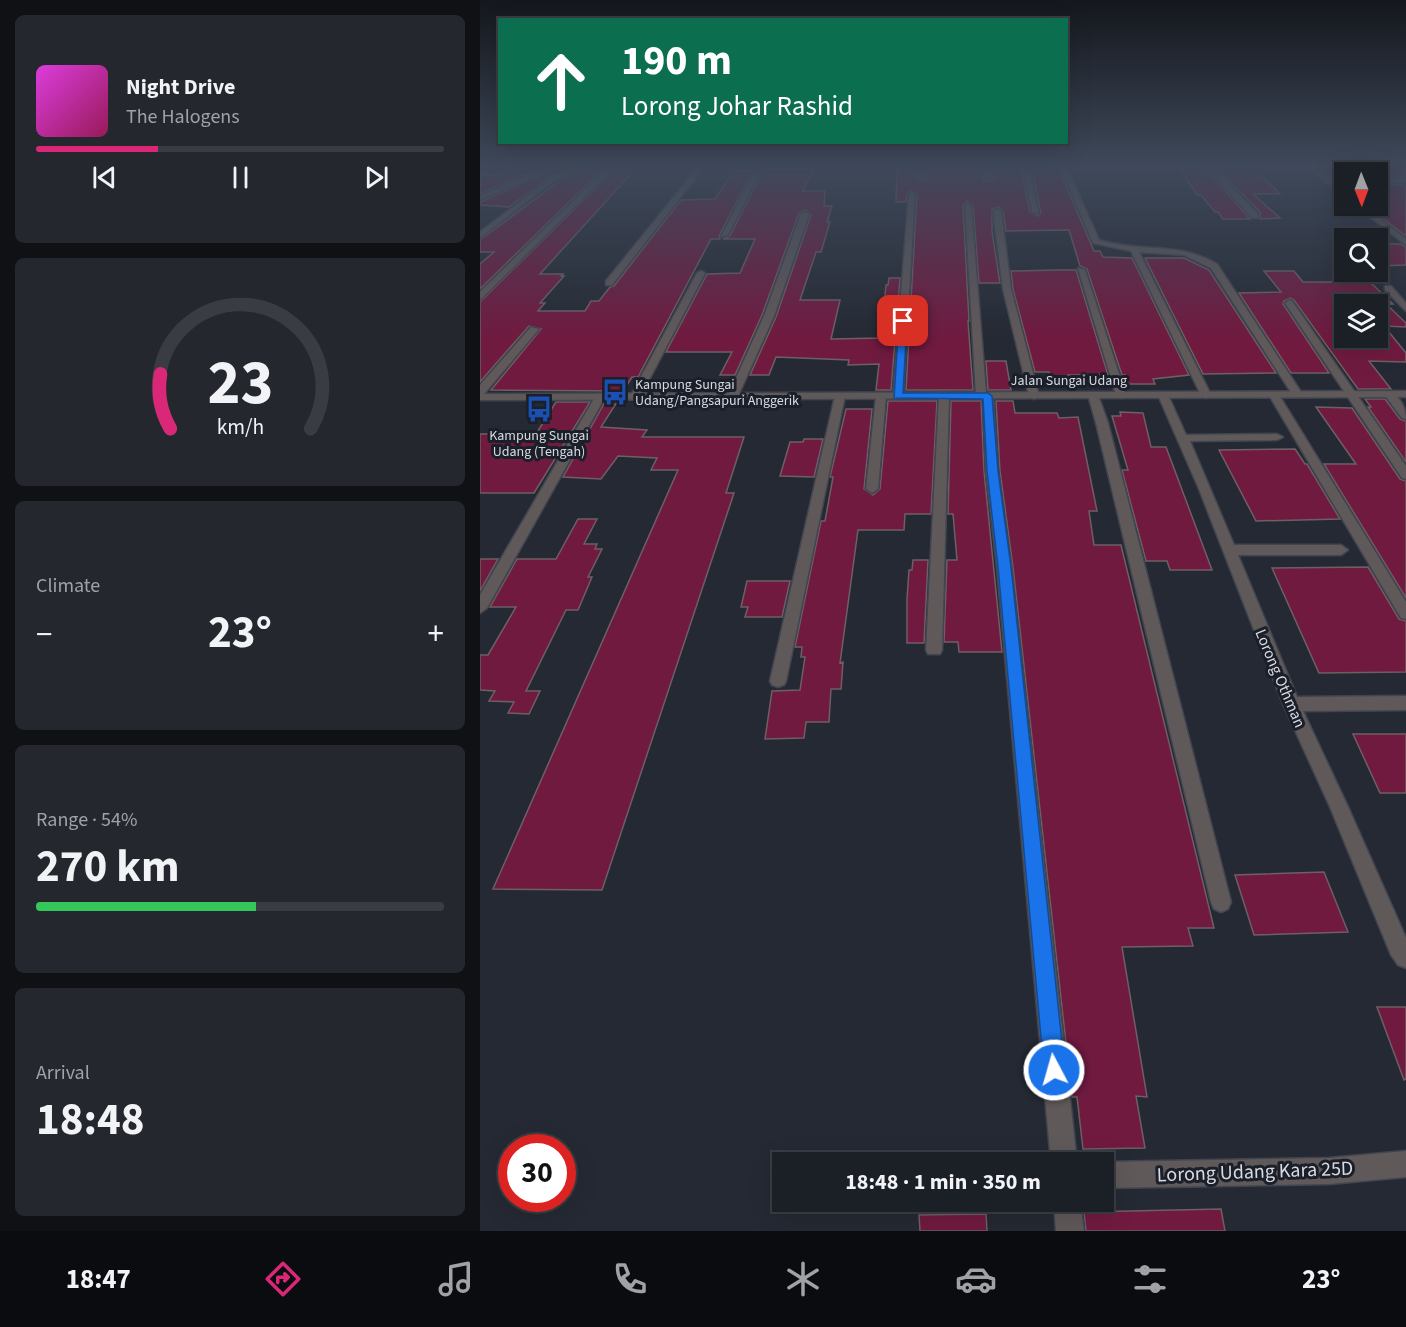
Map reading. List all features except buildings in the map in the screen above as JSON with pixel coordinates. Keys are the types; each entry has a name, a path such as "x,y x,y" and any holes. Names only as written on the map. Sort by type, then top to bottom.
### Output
{"street":[{"path":"480,237 497,223"},
{"path":"480,297 555,223"},
{"path":"609,283 656,223"},
{"path":"724,235 730,223"},
{"path":"733,396 769,316 802,223"},
{"path":"898,396 910,223"},
{"path":"970,223 984,396 1004,567 1063,1152"},
{"path":"999,223 1007,289 1034,396"},
{"path":"1088,223 1096,242 1121,250 1182,251 1195,254 1214,266 1298,395"},
{"path":"1381,223 1406,243"},
{"path":"1134,250 1206,395"},
{"path":"1081,270 1121,395"},
{"path":"635,397 701,273"},
{"path":"1388,288 1406,308"},
{"path":"1289,303 1406,475"},
{"path":"480,392 534,329"},
{"path":"1389,394 1406,416"},
{"name":"Jalan Sungai Udang","path":"480,397 1406,394"},
{"path":"1093,395 1102,423 1221,902"},
{"name":"Lorong Othman","path":"1163,395 1230,550 1291,704 1406,957"},
{"path":"1274,395 1406,614"},
{"path":"778,681 840,396"},
{"path":"872,489 881,396"},
{"path":"934,650 944,396"},
{"path":"480,608 600,397"},
{"path":"1183,438 1277,437"},
{"path":"1230,550 1341,550"},
{"path":"1291,704 1406,704"},
{"name":"Lorong Udang Kara 25D","path":"1114,1175 1329,1171 1406,1164"},
{"path":"1068,1212 1070,1231"}],"place":[{"name":"Kampung Sungai Udang/Pangsapuri Anggerik","path":"615,392"},
{"name":"Kampung Sungai Udang (Tengah)","path":"539,409"}],"route":[{"path":"903,321 898,396 988,396 993,471 1054,1070"}]}
